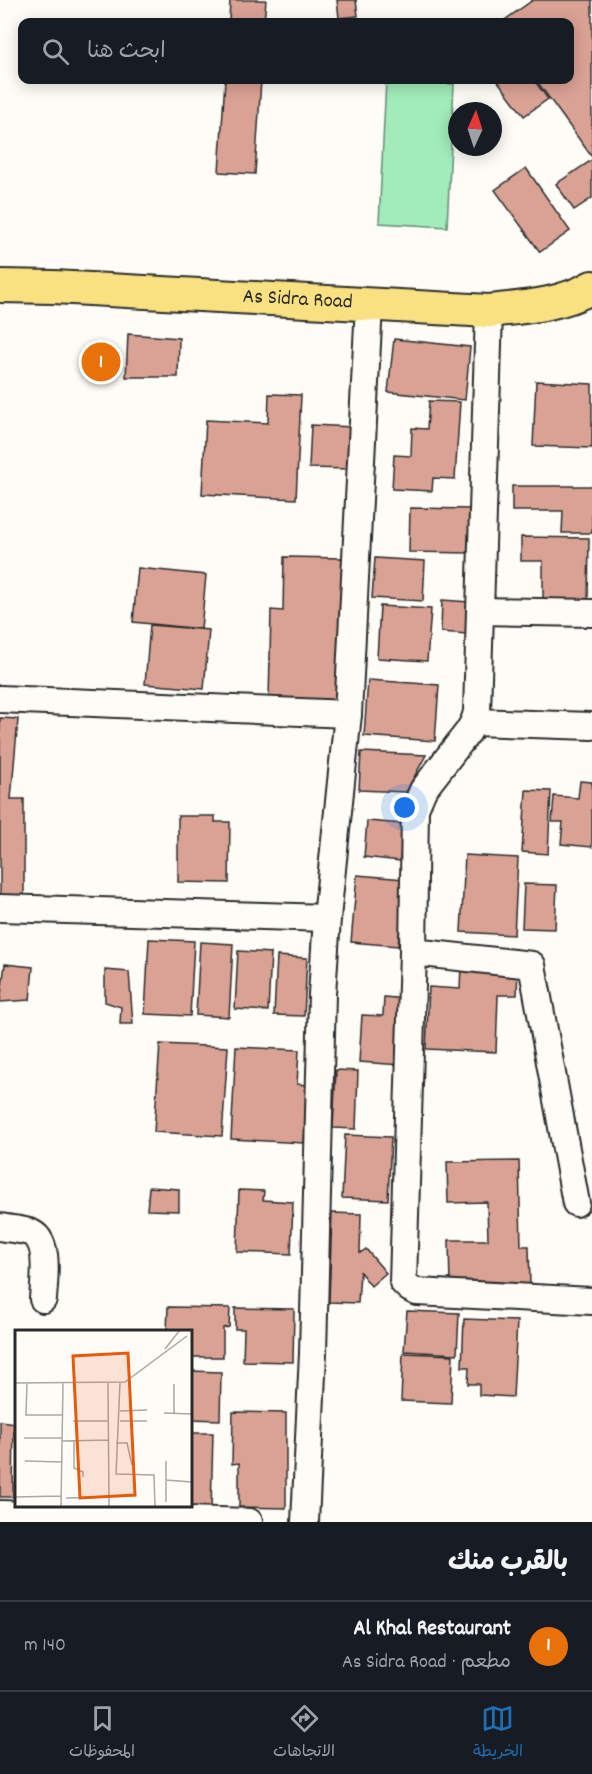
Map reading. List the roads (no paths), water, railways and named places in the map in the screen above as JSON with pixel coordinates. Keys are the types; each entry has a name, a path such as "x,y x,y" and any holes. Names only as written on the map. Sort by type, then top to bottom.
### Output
{"main road":[{"name":"As Sidra Road","path":"0,286 489,311 541,305 592,287"}],"street":[{"path":"305,1522 313,1353 322,994 327,918 348,714 369,305"},
{"path":"489,311 477,712 474,722 423,790 415,809 403,1282 417,1292 592,1301"},
{"path":"480,611 592,613"},
{"path":"0,699 348,714"},
{"path":"474,722 592,726"},
{"path":"0,908 327,918"},
{"path":"413,952 532,964 576,1203"},
{"path":"0,1227 32,1233 42,1242 45,1258 43,1299"},
{"path":"0,1514 249,1522"}],"place":[{"name":"Al Khal Restaurant","path":"101,362"}]}
